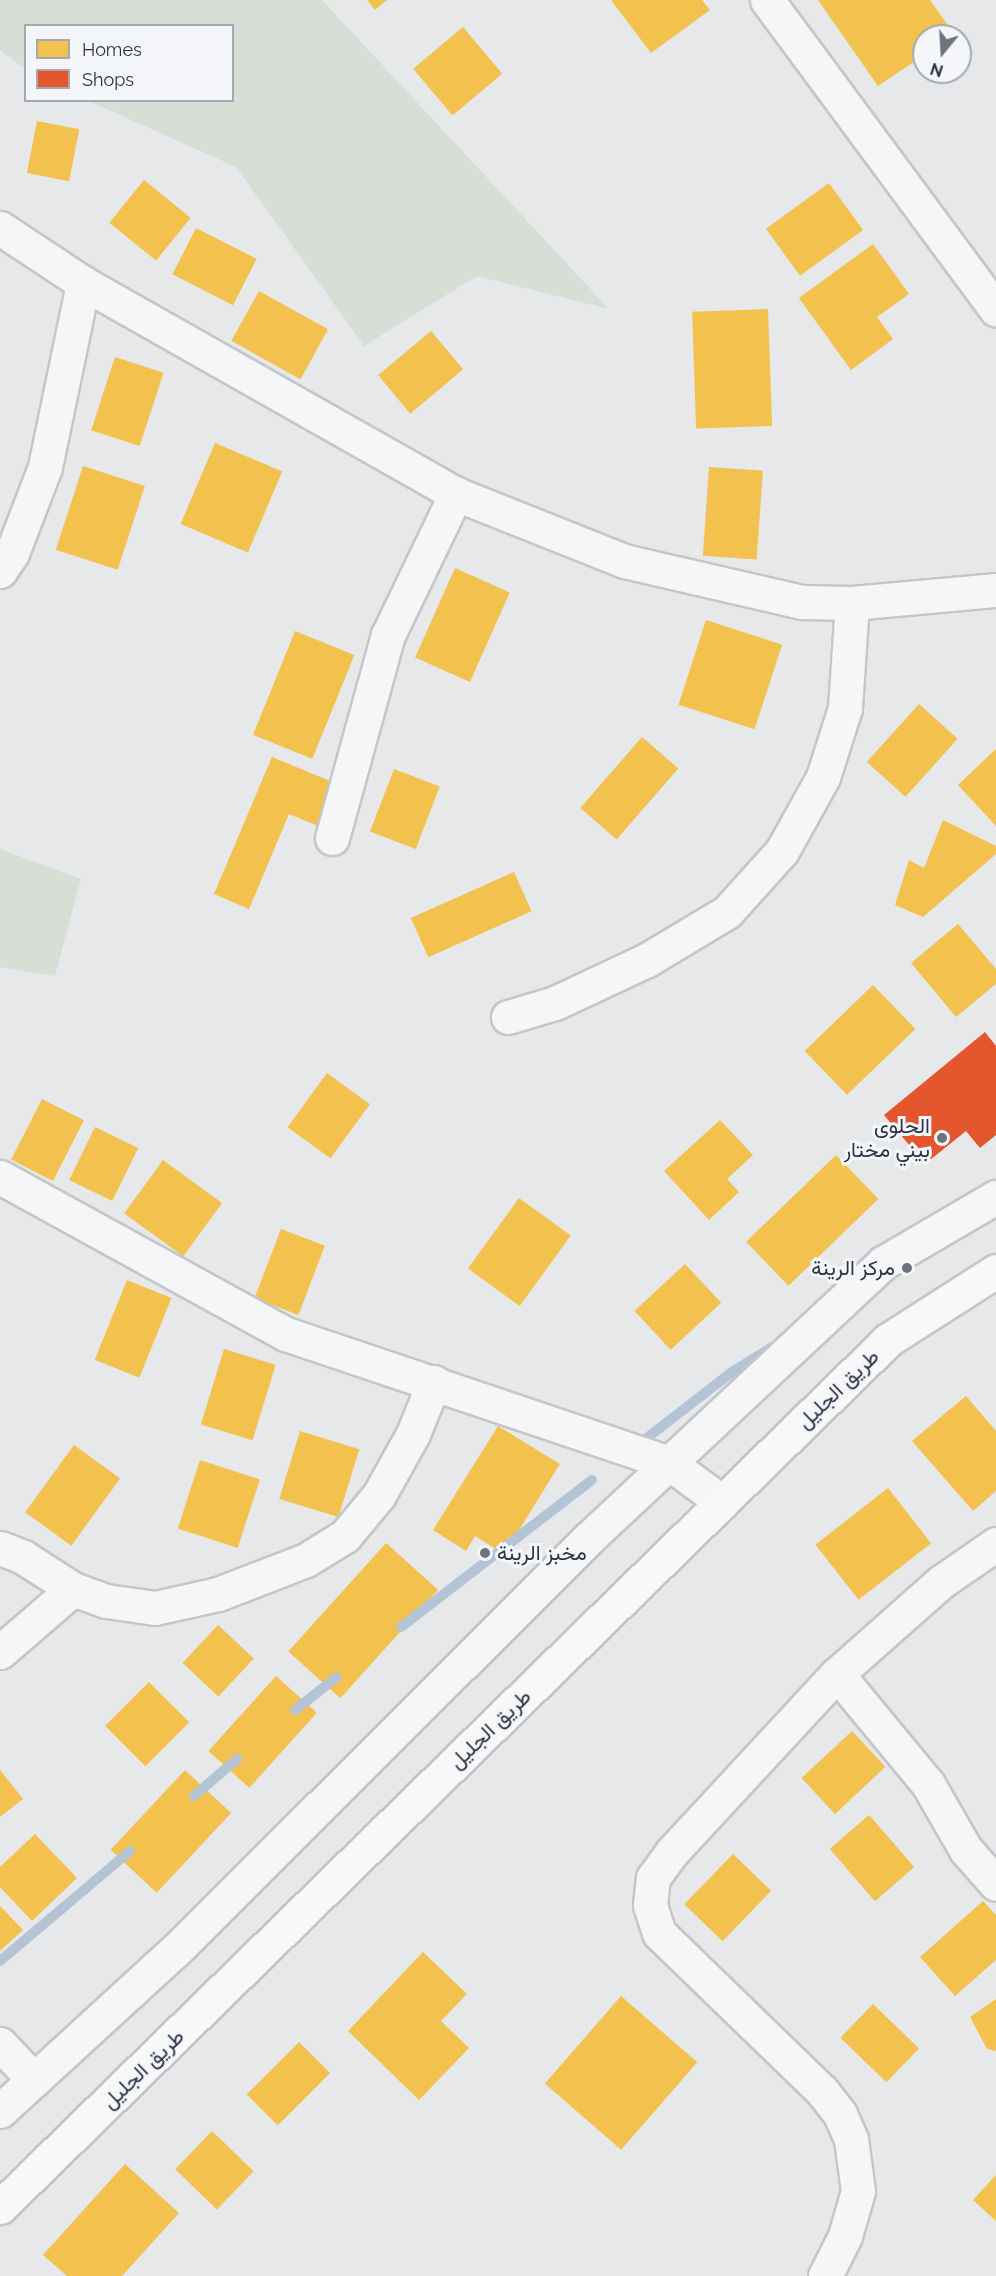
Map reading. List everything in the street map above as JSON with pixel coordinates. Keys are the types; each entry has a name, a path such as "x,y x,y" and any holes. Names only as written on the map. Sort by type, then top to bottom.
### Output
{"main road":[{"name":"طريق الجليل","path":"0,2207 888,1340 996,1271"}],"street":[{"path":"768,0 996,310"},
{"path":"0,228 83,283 456,494 624,561 802,602 852,603 996,590"},
{"path":"0,572 12,553 45,467 83,283"},
{"path":"332,838 388,635 456,494"},
{"path":"508,1017 555,1003 627,970 727,912 782,850 823,777 845,708 852,603"},
{"path":"0,1177 286,1334 669,1463 722,1502"},
{"path":"0,2111 176,1950 588,1539 883,1263 996,1197"},
{"path":"0,1548 23,1557 73,1589 106,1601 155,1608 218,1594 306,1560 345,1536 379,1495 413,1434 434,1382"},
{"path":"825,2276 845,2236 858,2191 851,2139 840,2114 822,2091 659,1933 650,1905 653,1878 671,1853 837,1674 941,1582 996,1544"},
{"path":"0,1652 73,1589"},
{"path":"837,1674 928,1784 966,1850 996,1884"},
{"path":"0,2044 33,2079"}],"shaded area":[{"path":"0,0 322,0 609,309 477,276 364,346 236,167 91,102 234,102 234,24 24,24 24,68 0,50"},
{"path":"0,849 81,879 55,976 0,967"}],"building: Homes":[{"path":"367,0 387,0 375,10"},
{"path":"611,0 702,0 710,10 651,53"},
{"path":"818,0 930,0 947,24 912,24 912,63 878,86"},
{"path":"463,27 502,74 452,116 413,69"},
{"path":"37,121 79,129 69,181 27,173"},
{"path":"144,180 191,218 156,261 109,223"},
{"path":"829,183 863,230 800,276 766,229"},
{"path":"196,228 257,259 233,305 172,274"},
{"path":"873,244 909,294 877,317 893,339 851,370 799,298"},
{"path":"259,291 328,329 300,379 231,341"},
{"path":"768,309 772,426 696,429 692,312"},
{"path":"431,331 463,369 410,414 378,375"},
{"path":"115,357 164,373 140,446 91,430"},
{"path":"215,443 282,472 248,553 181,524"},
{"path":"83,466 145,486 118,570 56,550"},
{"path":"709,467 763,471 757,560 703,556"},
{"path":"455,568 510,592 470,682 415,658"},
{"path":"706,620 782,645 755,729 678,705"},
{"path":"295,631 354,655 312,759 253,735"},
{"path":"919,704 958,739 905,797 867,762"},
{"path":"642,737 678,768 617,839 580,808"},
{"path":"996,749 996,826 958,785"},
{"path":"272,757 335,783 318,826 289,814 249,909 214,894"},
{"path":"394,769 440,787 416,849 370,832"},
{"path":"943,820 996,846 996,854 923,917 895,905 909,860 924,868"},
{"path":"514,872 531,911 428,957 411,918"},
{"path":"958,924 996,969 996,984 956,1017 911,963"},
{"path":"873,985 915,1029 847,1095 805,1051"},
{"path":"327,1073 370,1104 330,1158 288,1127"},
{"path":"42,1099 84,1120 53,1181 11,1160"},
{"path":"720,1120 753,1155 727,1179 739,1192 709,1220 664,1171"},
{"path":"95,1127 138,1148 112,1201 69,1180"},
{"path":"836,1155 878,1199 788,1286 746,1242"},
{"path":"163,1160 222,1203 183,1256 124,1213"},
{"path":"519,1198 571,1236 520,1306 468,1268"},
{"path":"281,1229 325,1246 298,1315 254,1298"},
{"path":"685,1264 721,1303 671,1350 635,1311"},
{"path":"127,1280 172,1298 139,1378 95,1360"},
{"path":"224,1349 276,1365 253,1440 201,1425"},
{"path":"966,1396 996,1431 996,1491 973,1511 912,1441"},
{"path":"498,1426 560,1464 504,1554 475,1536 466,1551 433,1530"},
{"path":"300,1431 359,1449 339,1517 279,1499"},
{"path":"74,1445 120,1479 71,1546 25,1512"},
{"path":"200,1460 260,1479 238,1548 178,1528"},
{"path":"888,1488 931,1543 859,1600 816,1545"},
{"path":"386,1543 438,1590 340,1698 288,1651"},
{"path":"218,1625 254,1658 218,1696 183,1663"},
{"path":"276,1676 317,1713 249,1788 208,1751"},
{"path":"149,1682 189,1722 145,1766 105,1726"},
{"path":"852,1731 885,1767 835,1814 802,1778"},
{"path":"0,1770 23,1799 0,1817"},
{"path":"185,1770 231,1813 157,1893 111,1850"},
{"path":"869,1815 914,1867 875,1901 830,1849"},
{"path":"35,1834 77,1878 32,1921 0,1887 0,1867"},
{"path":"733,1854 771,1891 722,1941 684,1904"},
{"path":"983,1901 996,1915 996,1960 955,1996 920,1957"},
{"path":"0,1906 23,1930 0,1951"},
{"path":"423,1952 467,1994 441,2021 469,2048 419,2100 348,2031"},
{"path":"621,1996 697,2062 621,2150 545,2084"},
{"path":"996,1999 996,2051 987,2049 970,2017"},
{"path":"873,2004 919,2048 886,2082 840,2038"},
{"path":"299,2042 330,2073 278,2125 247,2094"},
{"path":"212,2131 254,2171 217,2209 175,2169"},
{"path":"125,2164 179,2213 122,2276 67,2276 43,2255"},
{"path":"996,2175 996,2221 973,2200"}],"building: Shops":[{"path":"985,1032 996,1046 996,1135 980,1148 966,1131 925,1164 884,1115"}],"waterway":[{"path":"643,1441 732,1372 774,1346"},
{"path":"401,1627 592,1480"},
{"path":"295,1710 337,1677"},
{"path":"194,1796 237,1759"},
{"path":"0,1961 130,1851"}],"place":[{"name":"الحلوى بيني مختار","path":"942,1138"},
{"name":"مركز الرينة","path":"907,1268"},
{"name":"مخبز الرينة","path":"485,1553"}]}
